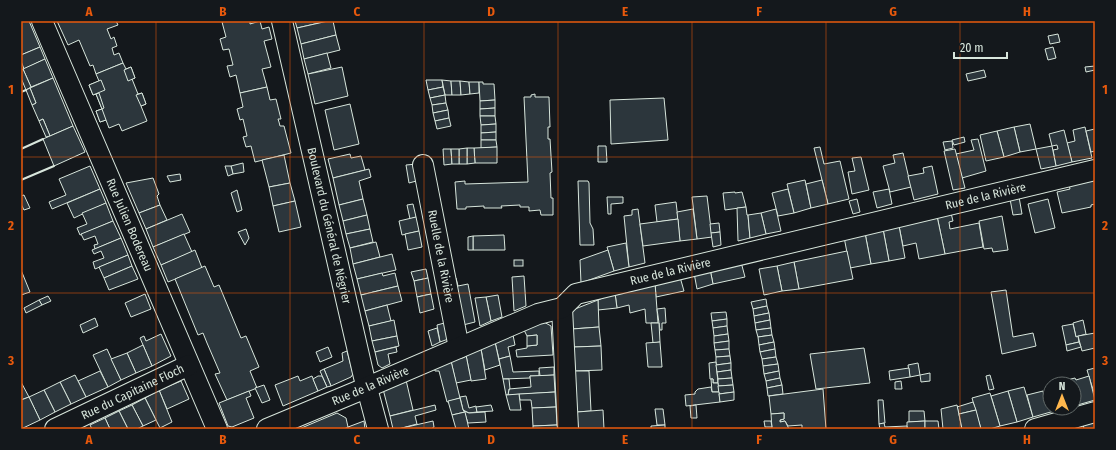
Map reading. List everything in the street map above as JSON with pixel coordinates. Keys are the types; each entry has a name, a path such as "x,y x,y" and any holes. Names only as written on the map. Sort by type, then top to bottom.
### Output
{"street":[{"name":"Rue Julien Bodereau","path":"42,21 217,429"},
{"name":"Boulevard du Général de Négrier","path":"282,21 367,388 378,429"},
{"name":"Ruelle de la Rivière","path":"422,165 459,348"},
{"name":"Rue de la Rivière","path":"267,429 367,388 538,314 562,308 576,294 1095,170"},
{"path":"562,308 568,429"},
{"name":"Rue du Capitaine Floch","path":"55,429 189,366"},
{"path":"1035,429 1095,412"}],"building":[{"path":"21,21 29,21 40,47 21,55"},
{"path":"57,21 116,21 118,25 107,29 111,39 114,37 117,46 112,48 114,55 119,53 123,63 96,74 93,65 90,66 79,40 68,45"},
{"path":"250,21 250,24 260,21 262,29 269,27 272,39 264,41 271,67 262,69 267,87 240,93 236,75 230,77 227,66 233,65 229,49 223,50 220,39 226,37 222,22"},
{"path":"295,21 328,21 297,28"},
{"path":"333,21 336,35 301,44 297,28"},
{"path":"1058,34 1060,42 1050,44 1048,36"},
{"path":"336,35 340,50 304,59 301,44"},
{"path":"40,47 45,59 24,69 21,61 21,55"},
{"path":"1053,47 1056,58 1048,60 1045,49"},
{"path":"327,53 331,68 308,74 304,59"},
{"path":"45,59 53,78 31,87 23,69"},
{"path":"123,63 126,69 131,67 135,78 132,79 138,94 142,93 146,104 141,106 147,121 122,131 119,124 109,128 106,120 100,122 96,111 102,109 96,94 93,95 89,85 99,81 96,74"},
{"path":"1095,66 1095,70 1086,72 1085,67"},
{"path":"131,67 135,78 128,81 124,70"},
{"path":"342,67 348,96 315,104 308,74"},
{"path":"23,69 31,87 26,90 21,78 21,70"},
{"path":"984,70 986,77 968,81 966,74"},
{"path":"53,78 73,126 50,136 43,119 39,121 32,105 36,103 30,88"},
{"path":"101,80 105,90 93,95 89,85"},
{"path":"426,80 442,80 443,87 428,90"},
{"path":"442,80 451,81 452,95 445,95"},
{"path":"451,81 460,81 461,95 452,95"},
{"path":"460,81 469,82 470,94 461,95"},
{"path":"469,82 479,82 479,93 470,94"},
{"path":"479,82 483,82 483,84 494,84 495,100 480,101"},
{"path":"267,87 270,100 276,99 281,119 278,119 280,126 284,126 291,153 255,162 251,146 246,147 243,137 247,136 243,119 240,120 237,109 243,107 240,93"},
{"path":"443,87 445,95 430,98 428,90"},
{"path":"30,88 36,103 32,105 26,90"},
{"path":"99,93 104,108 102,109 96,94"},
{"path":"142,93 146,104 141,106 136,95"},
{"path":"535,94 535,97 549,97 550,127 548,127 548,139 550,139 552,172 550,173 551,198 553,198 553,215 541,215 540,210 529,211 529,207 520,207 520,205 501,206 502,208 484,208 484,206 457,209 455,182 465,181 465,184 528,182 524,97 531,97 531,95"},
{"path":"445,95 446,103 432,105 430,98"},
{"path":"664,98 668,140 611,144 610,100"},
{"path":"495,100 495,108 480,109 480,101"},
{"path":"446,103 448,110 433,113 432,105"},
{"path":"350,104 359,144 334,150 325,110"},
{"path":"495,108 495,116 480,116 480,109"},
{"path":"102,109 106,120 100,122 96,111"},
{"path":"448,110 449,118 435,121 433,113"},
{"path":"480,116 495,116 496,124 481,125"},
{"path":"449,118 451,126 437,129 435,121"},
{"path":"43,119 50,136 46,137 39,121"},
{"path":"496,124 496,132 481,133 481,125"},
{"path":"1030,124 1036,149 1020,152 1014,127"},
{"path":"73,126 85,152 54,166 43,139"},
{"path":"1014,127 1020,152 1004,157 997,131"},
{"path":"1085,127 1092,158 1072,162 1067,143 1075,141 1073,130"},
{"path":"1095,129 1095,151 1091,152 1086,131"},
{"path":"1064,130 1072,162 1056,166 1053,150 1058,149 1057,145 1052,146 1049,134"},
{"path":"997,131 1004,157 986,161 980,135"},
{"path":"496,132 496,140 481,140 481,133"},
{"path":"964,137 965,142 954,145 952,140"},
{"path":"978,139 986,171 962,178 956,154 974,150 971,140"},
{"path":"481,140 496,140 497,147 481,148"},
{"path":"952,141 953,148 945,150 943,142"},
{"path":"598,146 606,146 607,162 598,162"},
{"path":"1052,146 1056,166 1041,169 1036,149"},
{"path":"497,147 497,163 475,163 474,148"},
{"path":"820,147 824,164 840,161 849,199 828,204 814,148"},
{"path":"467,148 474,148 475,163 467,164"},
{"path":"467,148 467,164 459,164 459,149"},
{"path":"443,149 451,149 452,164 444,165"},
{"path":"451,149 459,149 459,164 452,164"},
{"path":"955,149 965,188 953,190 944,151"},
{"path":"903,153 911,187 890,192 883,166 895,163 893,155"},
{"path":"350,154 351,158 361,156 365,170 333,178 328,159"},
{"path":"284,155 290,183 269,187 262,160"},
{"path":"861,157 869,190 852,194 848,172 855,171 852,158"},
{"path":"243,163 244,172 233,174 231,166"},
{"path":"417,164 420,180 409,183 406,165"},
{"path":"90,166 100,189 52,209 49,202 66,195 59,179"},
{"path":"225,166 231,166 233,174 228,176"},
{"path":"932,166 938,194 914,200 908,176 924,173 923,168"},
{"path":"369,169 371,177 359,181 363,199 339,205 333,178"},
{"path":"180,174 181,180 170,182 167,176"},
{"path":"153,178 159,194 157,196 160,205 139,213 126,183"},
{"path":"1095,179 1095,204 1091,205 1091,207 1062,213 1057,192 1070,189 1069,185"},
{"path":"805,180 811,208 794,213 787,184"},
{"path":"822,180 828,204 811,208 806,184"},
{"path":"578,181 588,181 589,183 590,223 593,229 594,245 580,245"},
{"path":"290,183 295,201 273,206 269,187"},
{"path":"100,189 106,203 74,218 67,203"},
{"path":"788,189 794,213 778,216 772,193"},
{"path":"889,189 892,204 877,208 873,192"},
{"path":"237,190 242,210 237,212 231,193"},
{"path":"742,192 746,207 725,210 723,193"},
{"path":"24,195 30,208 24,210 21,204 21,196"},
{"path":"707,196 712,237 697,239 692,197"},
{"path":"607,197 623,197 623,203 611,204 611,214 608,214"},
{"path":"1019,197 1022,214 1013,215 1010,199"},
{"path":"363,199 367,215 343,221 339,205"},
{"path":"857,199 860,212 853,214 849,201"},
{"path":"1048,199 1055,228 1035,233 1028,204"},
{"path":"295,201 301,227 279,232 273,206"},
{"path":"676,202 678,219 657,222 655,205"},
{"path":"106,203 113,221 80,235 77,228 87,224 82,213"},
{"path":"413,204 416,217 410,219 407,205"},
{"path":"160,205 167,220 146,229 139,213"},
{"path":"746,207 750,238 738,241 737,208"},
{"path":"638,209 645,263 629,267 624,216 632,215 632,210"},
{"path":"693,209 697,239 680,241 677,212"},
{"path":"776,209 781,231 766,234 761,213"},
{"path":"761,213 766,234 750,238 748,215"},
{"path":"951,213 953,221 949,222 950,229 979,223 983,247 945,254 937,216"},
{"path":"182,214 190,232 153,247 146,229"},
{"path":"367,215 370,229 346,234 343,221"},
{"path":"937,216 945,254 919,259 916,243 903,246 899,226"},
{"path":"1002,216 1008,250 993,252 992,248 984,249 979,221"},
{"path":"416,217 419,231 402,235 399,221"},
{"path":"678,219 680,241 643,246 640,224"},
{"path":"113,221 121,238 95,249 94,245 98,244 95,236 84,240 81,234"},
{"path":"719,223 720,232 711,233 710,224"},
{"path":"899,226 905,258 889,261 883,229"},
{"path":"246,229 249,238 245,245 238,232"},
{"path":"370,229 373,242 350,248 346,234"},
{"path":"883,229 889,261 871,264 865,233"},
{"path":"419,231 422,247 408,250 405,234"},
{"path":"720,232 721,245 713,247 711,233"},
{"path":"865,233 871,264 850,268 844,237"},
{"path":"184,234 192,252 161,265 153,247"},
{"path":"504,235 505,250 473,250 473,236"},
{"path":"473,236 473,250 468,250 468,237"},
{"path":"121,238 128,255 95,269 93,262 104,258 101,251 94,254 92,250"},
{"path":"376,242 380,257 353,264 350,248"},
{"path":"626,243 629,267 614,271 607,247"},
{"path":"195,250 202,268 168,282 161,265"},
{"path":"608,250 614,271 581,283 580,260"},
{"path":"847,251 853,279 799,289 794,262"},
{"path":"392,254 396,270 357,279 353,264"},
{"path":"128,255 132,266 104,278 99,267"},
{"path":"514,260 523,260 523,266 514,266"},
{"path":"741,262 745,277 713,284 710,269"},
{"path":"794,262 799,289 782,291 777,266"},
{"path":"132,266 138,279 109,290 104,278"},
{"path":"205,266 214,287 219,285 241,338 246,336 259,367 250,371 257,388 227,400 215,374 220,373 203,333 198,335 175,279"},
{"path":"777,266 782,291 764,295 759,269"},
{"path":"426,269 428,278 414,281 411,272"},
{"path":"710,269 713,284 697,289 694,273"},
{"path":"21,270 30,292 21,295"},
{"path":"382,273 383,276 395,273 398,286 361,295 357,279"},
{"path":"524,276 526,306 514,311 512,277"},
{"path":"680,277 684,291 656,297 655,283"},
{"path":"428,278 431,294 417,297 414,281"},
{"path":"456,278 458,286 468,284 475,322 459,326 450,279"},
{"path":"655,283 658,323 646,323 645,309 630,313 629,305 617,308 615,293"},
{"path":"398,286 402,301 365,311 361,295"},
{"path":"1006,290 1013,337 1033,333 1036,346 1002,354 991,292"},
{"path":"615,293 617,308 598,310 598,300"},
{"path":"145,294 151,309 131,317 125,303"},
{"path":"431,294 434,309 420,313 417,297"},
{"path":"498,295 502,317 491,321 486,297"},
{"path":"48,296 51,301 42,305 39,300"},
{"path":"486,297 491,321 480,326 475,298"},
{"path":"766,299 767,306 753,309 751,302"},
{"path":"39,300 42,305 26,313 24,308"},
{"path":"598,300 599,327 572,329 572,311"},
{"path":"387,305 391,321 369,326 365,311"},
{"path":"767,306 769,313 754,316 753,309"},
{"path":"665,308 666,323 662,323 662,330 660,330 657,309"},
{"path":"726,312 727,319 712,321 711,313"},
{"path":"769,313 770,320 755,323 754,316"},
{"path":"95,318 98,326 83,333 80,325"},
{"path":"727,319 727,326 713,328 712,321"},
{"path":"394,320 397,336 372,341 369,326"},
{"path":"770,320 771,328 756,330 755,323"},
{"path":"1083,320 1086,334 1076,337 1073,323"},
{"path":"448,322 451,338 440,342 437,325"},
{"path":"544,322 551,326 553,355 517,357 516,350 527,348 527,346 537,345 537,335 527,336 524,330"},
{"path":"651,323 659,323 660,342 653,343"},
{"path":"1073,324 1076,337 1078,336 1079,342 1066,345 1062,326"},
{"path":"727,326 728,334 714,336 713,328"},
{"path":"599,327 601,346 574,347 572,329"},
{"path":"437,328 440,342 432,346 428,331"},
{"path":"771,328 772,335 758,337 756,330"},
{"path":"1095,333 1095,348 1082,351 1078,336"},
{"path":"161,334 171,356 152,366 140,338 144,336 146,341"},
{"path":"728,334 729,341 714,343 714,336"},
{"path":"513,335 515,345 508,347 510,356 499,359 495,342"},
{"path":"537,335 537,345 527,346 527,336"},
{"path":"772,335 774,342 759,345 758,337"},
{"path":"397,336 399,346 375,352 372,341"},
{"path":"729,341 729,349 715,350 714,343"},
{"path":"495,342 500,365 485,370 481,349"},
{"path":"660,342 662,367 648,367 646,343"},
{"path":"774,342 775,349 760,352 759,345"},
{"path":"1079,342 1081,347 1067,351 1066,345"},
{"path":"143,345 152,366 136,373 127,353"},
{"path":"601,346 602,370 575,371 574,347"},
{"path":"328,347 332,357 320,362 316,352"},
{"path":"396,347 397,352 388,354 390,364 382,368 378,365 375,352"},
{"path":"864,348 870,383 816,389 810,354"},
{"path":"107,349 121,380 108,387 93,355"},
{"path":"481,349 486,379 471,381 466,355"},
{"path":"729,349 730,356 716,357 715,350"},
{"path":"775,349 776,357 762,359 760,352"},
{"path":"347,351 353,374 351,377 331,386 324,369 343,361 342,353"},
{"path":"127,353 136,373 121,380 111,359"},
{"path":"466,355 471,380 456,383 451,361"},
{"path":"510,356 513,372 539,371 539,376 530,376 530,378 503,379 499,359"},
{"path":"730,356 731,363 716,365 716,357"},
{"path":"776,357 778,364 763,366 762,359"},
{"path":"451,361 460,398 447,402 439,371 435,371 434,368"},
{"path":"716,362 718,383 713,383 713,379 710,379 709,363"},
{"path":"731,363 731,370 717,372 716,365"},
{"path":"918,363 920,375 910,377 908,365"},
{"path":"778,364 779,371 764,374 763,366"},
{"path":"554,367 554,375 540,376 539,368"},
{"path":"909,368 910,377 890,380 889,371"},
{"path":"1095,368 1095,396 1087,370"},
{"path":"324,369 331,386 327,387 320,371"},
{"path":"731,370 732,378 718,379 717,372"},
{"path":"100,371 108,387 86,397 78,381"},
{"path":"575,371 589,371 591,411 577,412"},
{"path":"779,371 780,378 766,381 764,374"},
{"path":"930,373 930,381 921,382 920,375"},
{"path":"75,375 86,397 71,404 60,382"},
{"path":"554,375 555,392 508,395 509,389 531,387 530,376"},
{"path":"990,375 994,389 989,390 986,376"},
{"path":"298,376 300,381 312,376 318,391 283,406 275,385"},
{"path":"318,376 322,376 327,387 318,391 313,379"},
{"path":"1089,376 1095,400 1082,404 1082,378"},
{"path":"732,378 733,385 718,386 718,379"},
{"path":"780,378 782,385 767,388 766,381"},
{"path":"503,379 509,379 510,389 508,395 506,395"},
{"path":"711,379 713,379 713,383 718,383 719,392 712,392"},
{"path":"406,380 413,410 390,416 383,389"},
{"path":"181,381 189,399 167,409 159,390"},
{"path":"901,381 902,389 895,389 895,382"},
{"path":"21,382 29,397 21,400"},
{"path":"60,382 71,404 55,412 44,390"},
{"path":"264,385 270,400 262,403 255,388"},
{"path":"733,385 734,392 719,394 718,386"},
{"path":"782,385 783,394 768,396 767,388"},
{"path":"711,387 712,392 719,392 720,402 686,406 685,395 695,394 698,389"},
{"path":"1024,387 1033,417 1017,422 1008,391"},
{"path":"823,389 826,429 802,429 802,425 788,426 785,421 780,422 780,420 784,419 784,413 771,414 769,396"},
{"path":"44,390 55,412 40,420 29,397"},
{"path":"159,390 172,422 160,428 145,398"},
{"path":"249,391 251,396 246,398 254,418 232,427 228,426 219,403"},
{"path":"1008,391 1017,422 1000,426 991,396"},
{"path":"1042,391 1042,414 1033,417 1027,395"},
{"path":"555,392 556,407 532,408 531,400 520,400 519,394"},
{"path":"734,392 734,400 720,402 719,394"},
{"path":"990,393 1000,426 990,429 981,429 972,398"},
{"path":"519,394 521,410 510,410 506,395"},
{"path":"466,396 469,408 476,406 477,412 469,413 463,410 460,397"},
{"path":"29,397 40,420 21,429 21,400"},
{"path":"145,398 156,420 143,426 132,405"},
{"path":"460,398 463,410 465,412 452,415 448,401"},
{"path":"878,400 883,400 885,423 879,424"},
{"path":"973,402 976,410 959,414 957,407"},
{"path":"132,405 143,426 137,429 128,429 119,411"},
{"path":"435,405 436,410 415,416 417,424 393,429 390,416"},
{"path":"491,405 493,411 477,412 476,407"},
{"path":"696,405 697,418 691,418 690,406"},
{"path":"957,405 962,429 943,429 941,409"},
{"path":"556,407 557,425 533,426 532,408"},
{"path":"655,409 663,409 665,425 657,425"},
{"path":"603,410 604,429 578,429 577,412"},
{"path":"976,410 981,429 962,429 959,414"},
{"path":"119,411 128,429 110,429 105,418"},
{"path":"464,411 469,413 485,412 486,422 468,423"},
{"path":"909,411 924,411 925,421 909,422"},
{"path":"465,412 469,429 456,429 452,415"},
{"path":"337,413 346,418 348,427 344,429 299,429"},
{"path":"784,413 784,419 780,420 780,422 785,421 789,429 772,429 771,414"},
{"path":"105,418 110,429 92,429 90,425"},
{"path":"364,421 365,429 349,429 348,427"},
{"path":"433,421 434,427 431,429 398,429"},
{"path":"764,421 771,421 772,427 765,427"},
{"path":"925,421 925,429 907,429 907,422"},
{"path":"925,421 938,421 939,429 925,429"},
{"path":"1095,421 1095,429 1084,429 1083,424"},
{"path":"884,423 885,427 907,426 907,429 880,429 879,424"},
{"path":"557,425 558,429 533,429 533,426"},
{"path":"665,425 665,429 651,429 651,426"}],"wall":[{"path":"21,92 26,90"},
{"path":"21,149 43,139"},
{"path":"21,180 54,166"}]}
